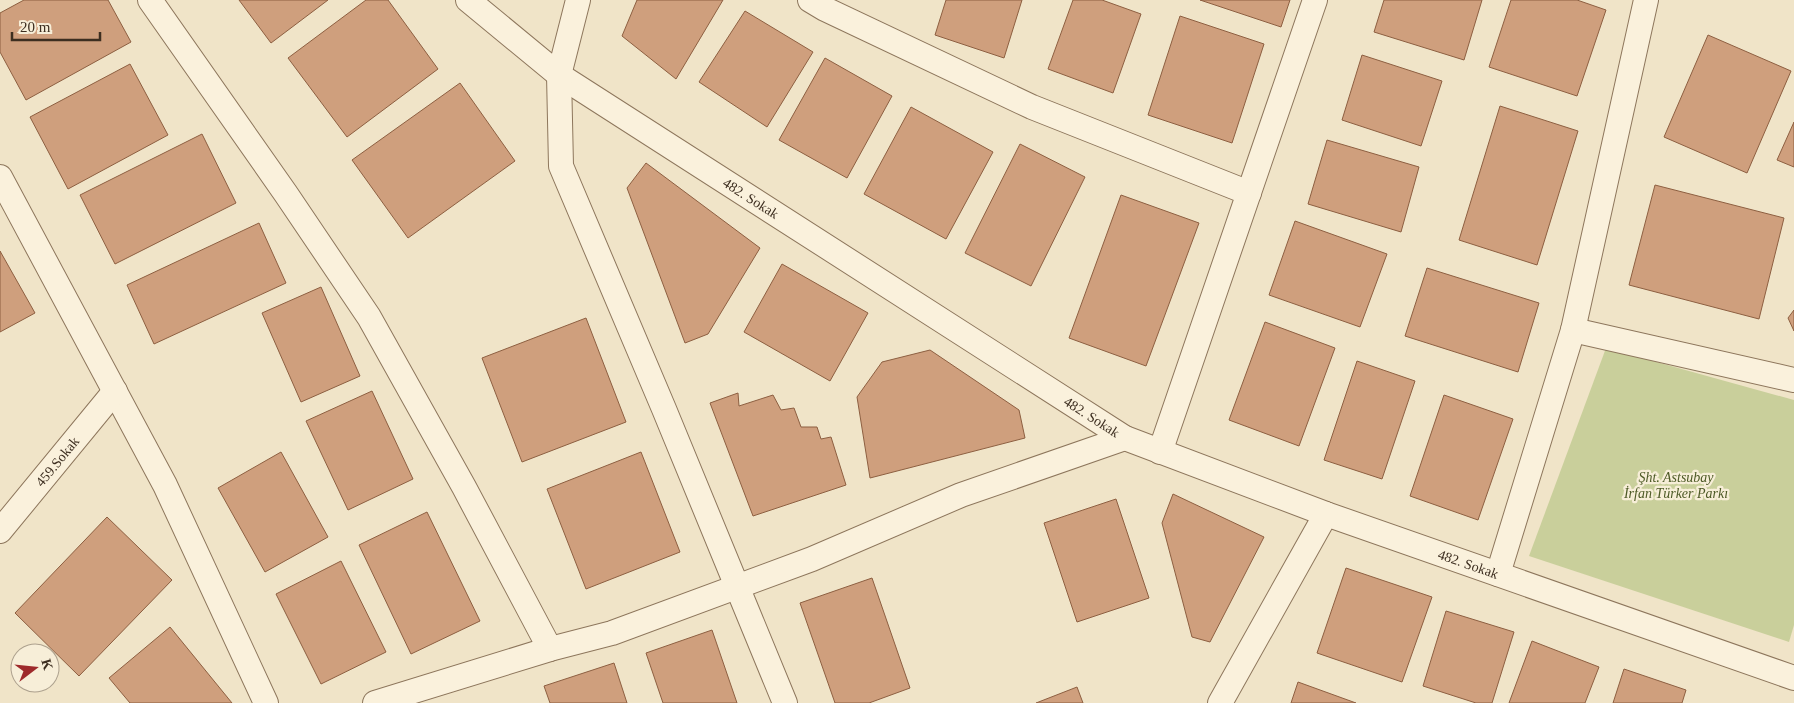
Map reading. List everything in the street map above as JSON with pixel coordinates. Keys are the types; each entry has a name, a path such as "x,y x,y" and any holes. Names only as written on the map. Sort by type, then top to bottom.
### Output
{"street":[{"path":"150,0 286,194 369,317 464,487 550,649"},
{"name":"482. Sokak","path":"468,0 559,75 1125,438 1326,514 1794,678"},
{"path":"578,0 559,75 561,166 661,400 785,703"},
{"path":"810,0 825,9 1032,107 1249,193"},
{"path":"1160,452 1315,0"},
{"path":"1498,574 1573,330 1646,0"},
{"path":"0,177 165,485 266,703"},
{"path":"1573,330 1794,380"},
{"name":"459.Sokak","path":"0,531 115,391"},
{"path":"374,703 550,649 612,633 812,559 961,496 1125,438"},
{"path":"1220,703 1326,514"}],"green space":[{"name":"Şht. Astsubay İrfan Türker Parkı","path":"1606,348 1794,400 1794,625 1789,642 1529,556"}],"building":[{"path":"24,0 108,0 131,42 26,100 0,52 0,13"},
{"path":"239,0 328,0 271,43"},
{"path":"366,0 388,0 438,69 347,137 288,58"},
{"path":"637,0 723,0 676,79 622,36"},
{"path":"946,0 1022,0 1004,58 935,35"},
{"path":"1073,0 1102,0 1141,14 1113,93 1048,69"},
{"path":"1200,0 1290,0 1281,27"},
{"path":"1384,0 1482,0 1464,60 1374,32"},
{"path":"1511,0 1577,0 1606,10 1577,96 1489,67"},
{"path":"745,11 813,52 767,127 699,82"},
{"path":"1180,16 1264,44 1232,143 1148,115"},
{"path":"1708,35 1791,71 1747,173 1664,137"},
{"path":"1362,55 1442,81 1421,146 1342,120"},
{"path":"825,58 892,96 847,178 779,140"},
{"path":"130,64 168,135 68,189 30,117"},
{"path":"460,83 515,161 408,238 352,160"},
{"path":"1500,106 1578,131 1537,265 1459,240"},
{"path":"911,107 993,152 946,239 864,194"},
{"path":"1794,122 1794,167 1777,160"},
{"path":"202,134 236,203 115,264 80,195"},
{"path":"1327,140 1419,167 1401,232 1308,204"},
{"path":"1020,144 1085,177 1031,286 965,253"},
{"path":"646,163 760,248 708,334 685,343 627,188"},
{"path":"1655,185 1784,218 1759,319 1629,285"},
{"path":"1121,195 1199,223 1146,366 1069,338"},
{"path":"1295,221 1387,254 1360,327 1269,295"},
{"path":"259,223 286,283 154,344 127,285"},
{"path":"0,251 35,313 0,332"},
{"path":"782,264 868,313 830,381 744,332"},
{"path":"1427,268 1539,303 1518,372 1405,336"},
{"path":"321,287 360,376 301,402 262,313"},
{"path":"1794,310 1794,331 1788,318"},
{"path":"586,318 626,422 522,462 482,358"},
{"path":"1265,322 1335,348 1299,446 1229,420"},
{"path":"930,350 1019,410 1025,438 870,478 857,397 882,362"},
{"path":"1357,361 1415,381 1382,479 1324,460"},
{"path":"372,391 413,479 348,510 306,421"},
{"path":"738,393 739,406 773,395 781,410 794,408 801,427 817,427 821,439 831,437 846,485 753,516 710,403"},
{"path":"1444,395 1513,419 1478,520 1410,496"},
{"path":"281,452 328,537 265,572 218,488"},
{"path":"641,452 680,552 586,589 547,489"},
{"path":"1173,494 1264,537 1210,642 1192,637 1162,523"},
{"path":"1116,499 1149,598 1077,622 1044,523"},
{"path":"427,512 480,621 411,654 359,545"},
{"path":"107,517 172,580 79,676 60,657 60,643 45,643 15,613"},
{"path":"341,561 386,652 321,684 276,594"},
{"path":"1346,568 1432,597 1402,682 1317,653"},
{"path":"872,578 910,688 869,703 835,703 800,603"},
{"path":"1446,611 1514,632 1492,703 1476,703 1423,686"},
{"path":"170,627 232,703 130,703 109,678"},
{"path":"712,630 737,703 663,703 646,653"},
{"path":"1532,641 1599,667 1585,703 1509,703"},
{"path":"614,663 627,703 550,703 544,686"},
{"path":"1624,669 1686,690 1682,703 1613,703"},
{"path":"1298,682 1356,703 1291,703"},
{"path":"1077,687 1083,703 1036,703"}]}
